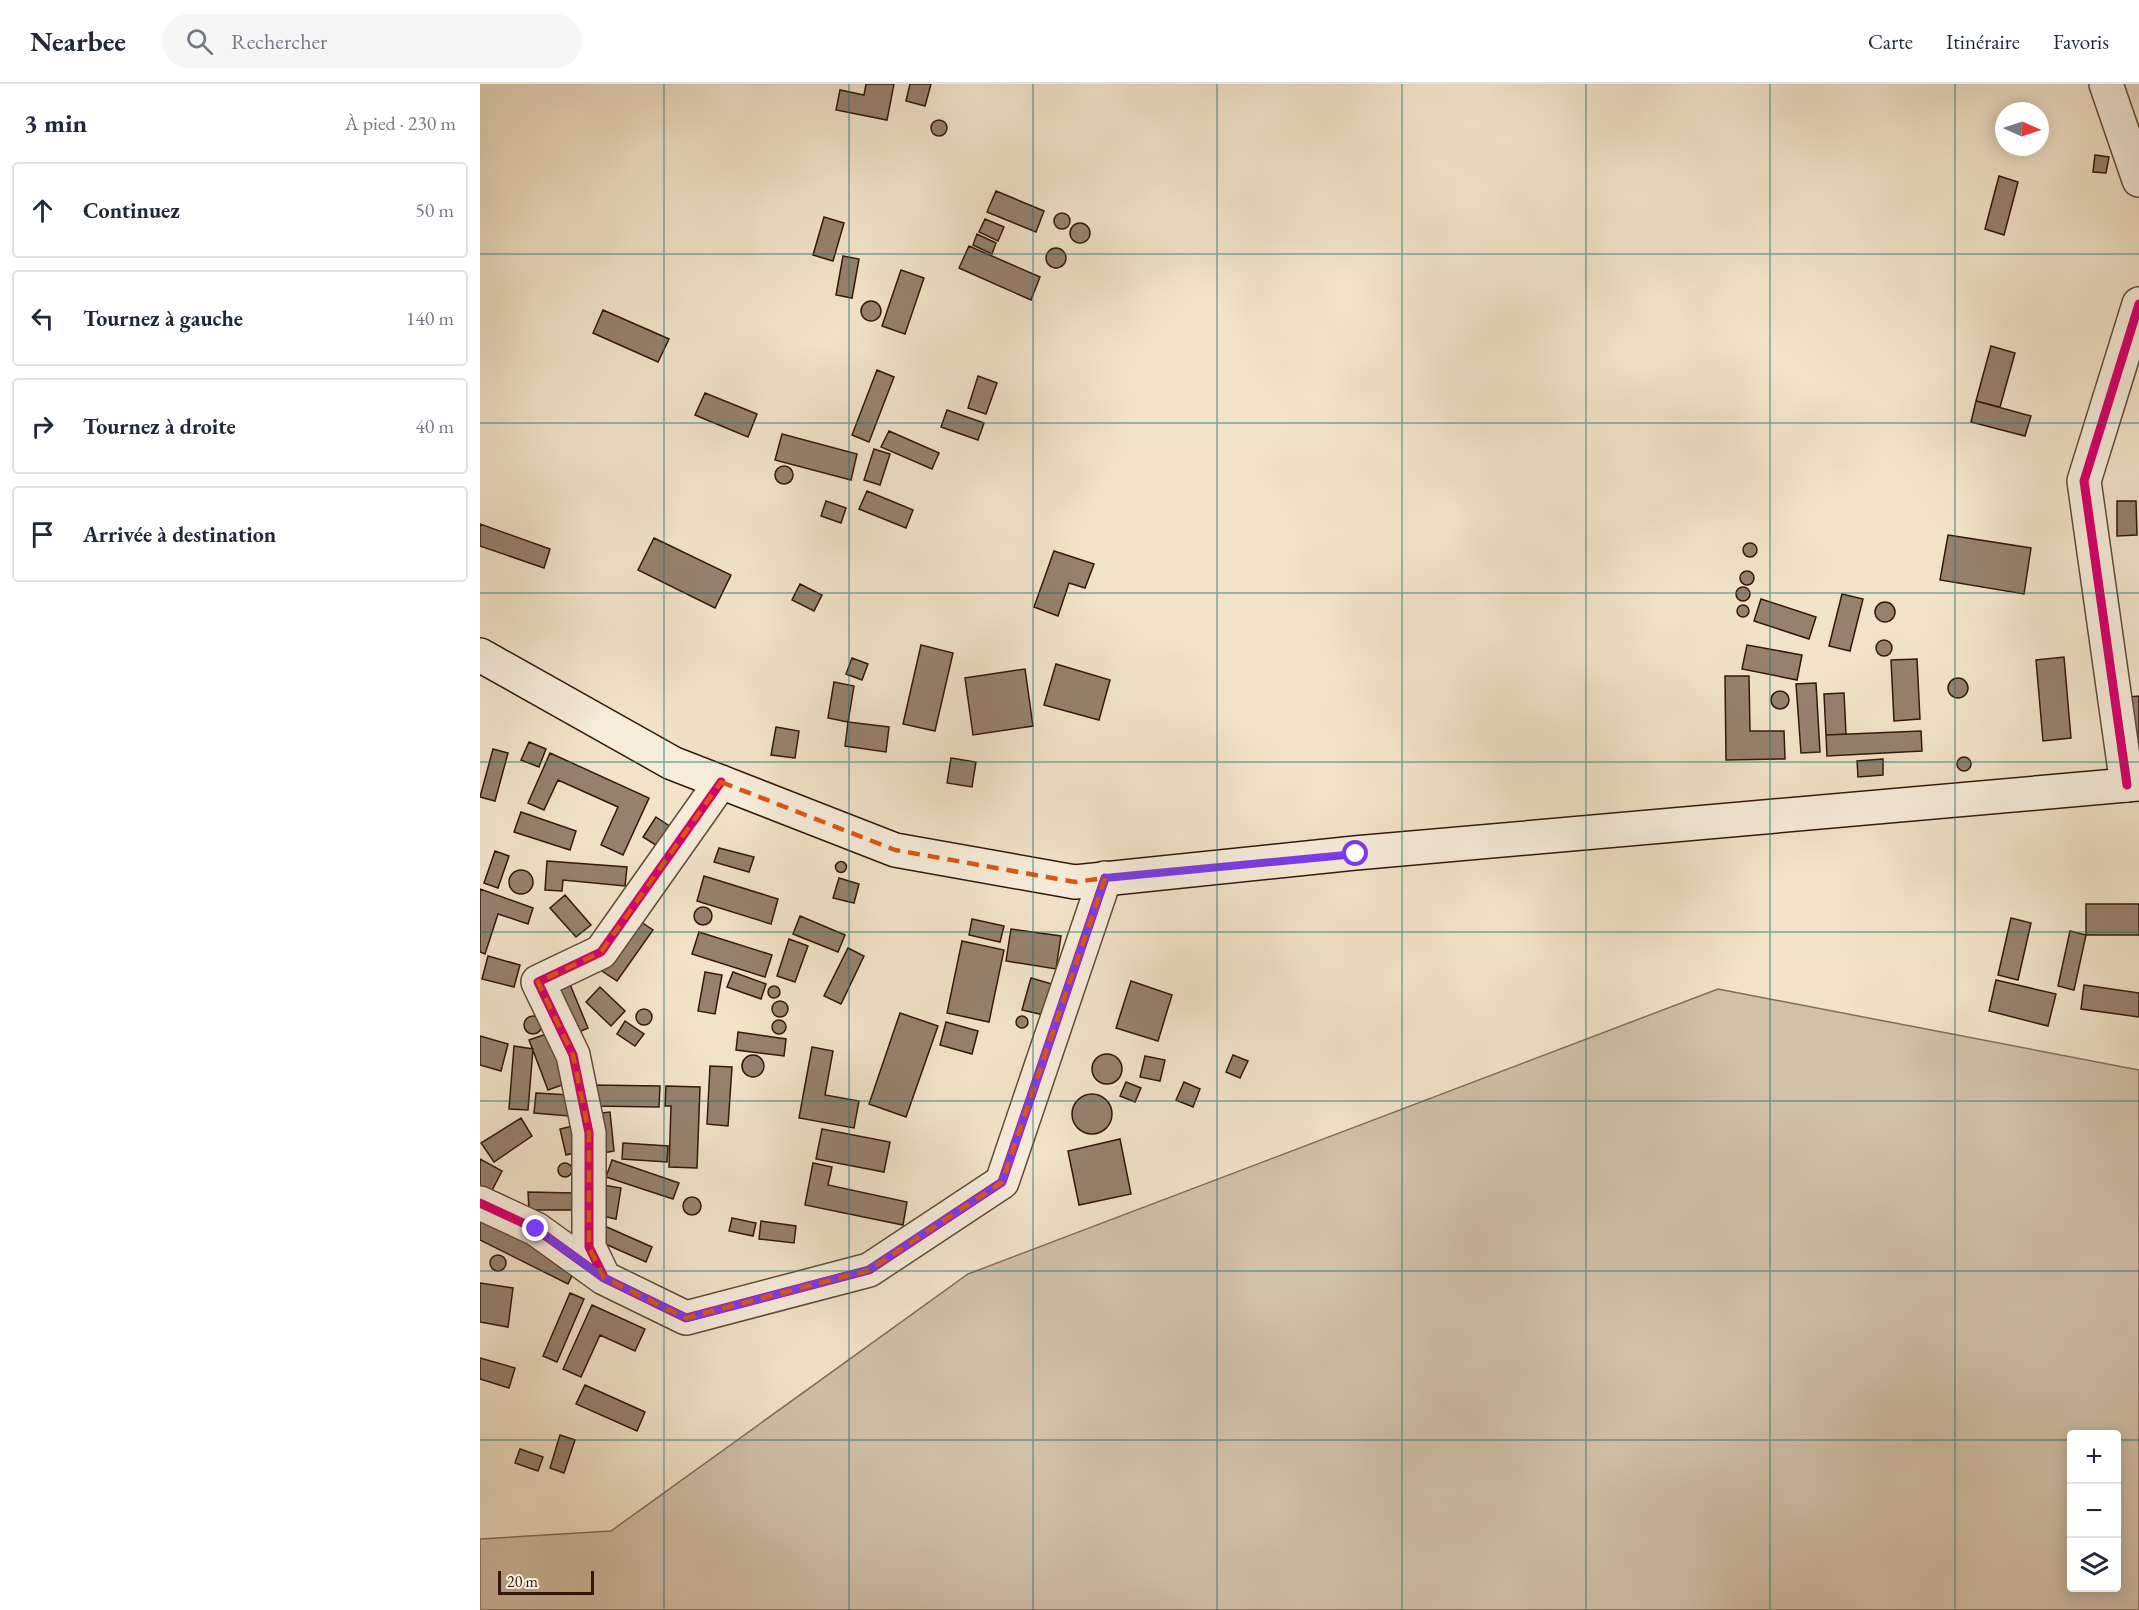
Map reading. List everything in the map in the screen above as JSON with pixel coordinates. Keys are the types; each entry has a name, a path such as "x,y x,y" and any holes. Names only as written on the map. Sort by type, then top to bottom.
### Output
{"street":[{"path":"2106,84 2139,180"},
{"path":"480,654 672,763 895,850 1075,882 2133,784 2084,481 2139,304"},
{"path":"604,1278 589,1247 588,1134 573,1055 538,982 601,952 721,782"},
{"path":"480,1203 536,1229 604,1278 687,1318 868,1270 1002,1182 1105,878"}],"highlighted area":[{"path":"721,782 895,850 1075,882 1105,878 1002,1182 869,1270 686,1318 604,1278 589,1247 589,1133 573,1055 538,982 601,952"}],"shaded area":[{"path":"1718,989 2139,1070 2139,1610 480,1610 480,1539 611,1531 968,1274"}],"building":[{"path":"866,84 894,84 887,120 836,110 840,90 864,95"},
{"path":"910,84 931,84 925,106 906,101"},
{"path":"936,120 942,120 947,128 945,134 936,136 931,131 931,125"},
{"path":"2095,155 2109,157 2106,173 2093,172"},
{"path":"1999,176 2018,182 2004,235 1985,229"},
{"path":"996,191 1044,211 1036,232 987,212"},
{"path":"1059,213 1065,213 1070,221 1068,227 1059,229 1054,224 1054,218"},
{"path":"824,217 844,223 833,261 813,255"},
{"path":"985,219 1004,227 998,241 979,232"},
{"path":"1080,223 1087,226 1090,233 1087,240 1080,243 1073,240 1070,233 1073,226"},
{"path":"977,234 996,243 992,254 973,245"},
{"path":"969,246 1040,277 1031,300 959,268"},
{"path":"1056,248 1063,251 1066,258 1063,265 1056,268 1049,265 1046,258 1049,251"},
{"path":"843,256 859,259 852,298 836,295"},
{"path":"901,270 924,278 905,334 882,326"},
{"path":"871,301 878,304 881,311 878,318 871,321 864,318 861,311 864,304"},
{"path":"603,310 669,339 658,362 593,333"},
{"path":"1991,346 2015,353 2000,407 1976,401"},
{"path":"877,370 894,377 869,442 852,435"},
{"path":"978,376 997,383 986,414 968,408"},
{"path":"705,393 757,414 748,437 695,415"},
{"path":"1976,401 2031,416 2025,436 1971,422"},
{"path":"947,410 984,423 978,440 941,427"},
{"path":"889,431 939,453 932,469 881,447"},
{"path":"782,434 857,454 851,480 775,460"},
{"path":"874,449 890,454 880,485 864,480"},
{"path":"780,466 788,466 793,471 791,482 780,484 775,479 775,471"},
{"path":"867,491 913,510 906,528 859,509"},
{"path":"826,501 846,508 841,523 821,516"},
{"path":"2117,501 2136,501 2137,535 2117,536"},
{"path":"480,524 550,549 544,568 480,546"},
{"path":"1948,535 2031,548 2024,594 1940,580"},
{"path":"654,538 731,575 715,608 638,570"},
{"path":"1750,543 1755,545 1757,550 1755,555 1750,557 1745,555 1743,550 1745,545"},
{"path":"1054,551 1094,564 1085,588 1069,583 1058,616 1034,607"},
{"path":"1747,571 1752,573 1754,578 1752,583 1747,585 1742,583 1740,578 1742,573"},
{"path":"800,584 822,595 814,611 792,600"},
{"path":"1740,587 1746,587 1750,594 1746,601 1740,601 1736,597 1736,591"},
{"path":"1842,594 1863,599 1850,651 1829,646"},
{"path":"1761,599 1816,617 1809,639 1754,621"},
{"path":"1885,602 1892,605 1895,612 1892,619 1885,622 1878,619 1875,612 1878,605"},
{"path":"1745,605 1748,606 1748,616 1741,617 1738,616 1737,609 1738,606"},
{"path":"1881,640 1887,640 1892,648 1890,654 1881,656 1876,651 1876,645"},
{"path":"921,645 953,653 935,731 903,724"},
{"path":"1747,645 1802,655 1797,680 1742,669"},
{"path":"2064,657 2071,738 2043,741 2036,660"},
{"path":"852,658 868,664 862,680 846,674"},
{"path":"1917,659 1920,719 1894,721 1891,660"},
{"path":"1056,664 1110,680 1099,720 1044,705"},
{"path":"1025,669 1033,726 973,735 965,678"},
{"path":"1725,676 1749,676 1750,731 1784,731 1785,759 1726,760"},
{"path":"1958,678 1965,681 1968,688 1965,695 1958,698 1951,695 1948,688 1951,681"},
{"path":"834,682 854,686 848,722 828,718"},
{"path":"1816,683 1820,752 1801,753 1796,684"},
{"path":"1780,691 1786,694 1789,700 1786,706 1780,709 1774,706 1771,700 1774,694"},
{"path":"1844,693 1846,734 1826,735 1824,694"},
{"path":"2139,696 2139,739 2125,740 2122,698"},
{"path":"848,722 889,727 886,752 845,746"},
{"path":"776,727 799,731 795,758 771,755"},
{"path":"1921,731 1922,751 1827,756 1826,735"},
{"path":"529,742 546,749 539,767 521,760"},
{"path":"493,749 508,753 495,801 480,797"},
{"path":"550,753 649,798 623,855 601,845 618,807 558,780 544,810 528,803"},
{"path":"1961,757 1967,757 1971,764 1967,771 1961,771 1957,767 1957,761"},
{"path":"951,758 976,762 972,787 947,783"},
{"path":"1883,759 1883,775 1858,777 1857,761"},
{"path":"521,812 576,831 570,850 514,832"},
{"path":"656,817 674,829 662,849 643,837"},
{"path":"719,848 754,857 749,872 714,862"},
{"path":"495,851 509,856 498,888 484,883"},
{"path":"547,861 627,867 625,886 563,880 562,891 545,890"},
{"path":"841,861 847,867 841,873 835,867"},
{"path":"521,870 530,873 533,882 530,891 521,894 512,891 509,882 512,873"},
{"path":"704,876 778,899 771,924 697,901"},
{"path":"839,878 859,884 854,903 833,898"},
{"path":"480,889 533,908 528,924 498,914 485,954 480,952"},
{"path":"565,895 591,925 576,937 550,908"},
{"path":"2086,904 2139,904 2139,935 2086,935"},
{"path":"699,907 707,907 712,912 710,923 699,925 694,920 694,912"},
{"path":"800,916 845,935 838,952 793,934"},
{"path":"2011,918 2031,923 2018,980 1998,975"},
{"path":"972,919 1004,926 1000,942 969,935"},
{"path":"638,920 653,930 617,981 602,971"},
{"path":"1011,929 1061,936 1056,969 1006,961"},
{"path":"2070,931 2086,935 2074,990 2058,986"},
{"path":"699,932 772,955 765,977 692,954"},
{"path":"789,939 808,946 795,982 777,976"},
{"path":"962,941 1004,950 989,1022 947,1013"},
{"path":"848,948 864,956 841,1004 824,996"},
{"path":"488,956 520,965 514,987 482,979"},
{"path":"705,972 722,975 715,1014 698,1011"},
{"path":"733,972 766,984 761,999 727,987"},
{"path":"1031,978 1052,984 1044,1015 1022,1010"},
{"path":"1996,980 2056,994 2048,1026 1989,1011"},
{"path":"1131,981 1172,995 1158,1041 1116,1028"},
{"path":"569,982 588,1028 572,1035 553,989"},
{"path":"2084,985 2139,993 2139,1017 2081,1009"},
{"path":"776,986 779,987 779,997 772,998 769,997 768,990 769,987"},
{"path":"600,987 625,1011 611,1026 586,1002"},
{"path":"780,1001 786,1003 788,1009 786,1015 780,1017 774,1015 772,1009 774,1003"},
{"path":"644,1009 652,1017 644,1025 636,1017"},
{"path":"900,1013 938,1026 906,1117 869,1104"},
{"path":"533,1016 539,1019 542,1025 539,1031 533,1034 527,1031 524,1025 527,1019"},
{"path":"1024,1016 1027,1017 1027,1027 1020,1028 1017,1027 1016,1020 1017,1017"},
{"path":"779,1020 784,1022 786,1027 784,1032 779,1034 774,1032 772,1027 774,1022"},
{"path":"625,1021 644,1034 635,1046 617,1034"},
{"path":"946,1022 978,1031 972,1054 940,1045"},
{"path":"552,1032 570,1082 548,1090 529,1040"},
{"path":"738,1032 786,1039 784,1056 736,1050"},
{"path":"480,1036 508,1044 501,1071 480,1065"},
{"path":"514,1046 533,1049 528,1110 509,1109"},
{"path":"812,1047 833,1051 825,1095 859,1101 854,1128 799,1118"},
{"path":"1107,1054 1113,1055 1121,1063 1121,1075 1113,1083 1107,1084 1101,1083 1093,1075 1092,1069 1093,1063 1101,1055"},
{"path":"753,1055 761,1058 764,1066 761,1074 753,1077 745,1074 742,1066 745,1058"},
{"path":"1233,1055 1248,1061 1240,1078 1226,1072"},
{"path":"1145,1056 1165,1060 1160,1081 1140,1077"},
{"path":"710,1066 732,1067 728,1126 707,1124"},
{"path":"1126,1082 1141,1088 1135,1102 1120,1096"},
{"path":"1184,1082 1200,1089 1193,1107 1176,1100"},
{"path":"592,1085 660,1086 659,1107 591,1106"},
{"path":"666,1086 700,1087 697,1168 669,1167 671,1106 665,1106"},
{"path":"536,1093 570,1095 569,1116 534,1113"},
{"path":"1092,1094 1106,1100 1112,1114 1106,1128 1092,1134 1078,1128 1072,1114 1078,1100"},
{"path":"610,1112 614,1151 598,1154 593,1114"},
{"path":"521,1118 532,1136 494,1162 481,1143"},
{"path":"577,1125 582,1151 566,1155 560,1129"},
{"path":"822,1129 890,1142 884,1172 816,1159"},
{"path":"1120,1139 1131,1194 1079,1205 1068,1151"},
{"path":"623,1143 668,1146 667,1162 622,1159"},
{"path":"480,1159 502,1171 487,1200 480,1196"},
{"path":"612,1160 679,1183 673,1199 606,1177"},
{"path":"565,1163 570,1165 572,1170 570,1175 565,1177 560,1175 558,1170 560,1165"},
{"path":"813,1163 832,1167 828,1185 907,1202 903,1225 805,1205"},
{"path":"603,1185 621,1188 616,1219 598,1215"},
{"path":"528,1192 574,1193 573,1210 529,1210"},
{"path":"692,1197 698,1200 701,1206 698,1212 692,1215 686,1212 683,1206 686,1200"},
{"path":"480,1217 577,1265 568,1284 480,1240"},
{"path":"732,1218 756,1223 753,1236 729,1231"},
{"path":"761,1221 796,1226 794,1243 759,1239"},
{"path":"600,1224 652,1247 646,1262 594,1239"},
{"path":"495,1255 501,1255 506,1263 504,1269 495,1271 490,1266 490,1260"},
{"path":"480,1283 513,1288 508,1327 480,1322"},
{"path":"570,1293 584,1299 557,1362 543,1356"},
{"path":"592,1305 645,1329 635,1351 600,1335 581,1377 563,1369"},
{"path":"480,1358 515,1368 509,1388 480,1379"},
{"path":"585,1385 645,1412 637,1431 576,1404"},
{"path":"560,1435 575,1440 564,1473 550,1468"},
{"path":"520,1449 543,1457 538,1471 515,1463"}],"cycle path":[{"path":"2127,785 2084,481 2139,304"},
{"path":"603,1275 589,1247 589,1133 573,1055 538,982 601,952 721,782"},
{"path":"480,1203 536,1229 604,1278 686,1318 869,1270 1002,1182 1105,878"}],"route":[{"path":"536,1229 604,1278 687,1318 868,1270 1002,1182 1105,878 1356,854"}]}
